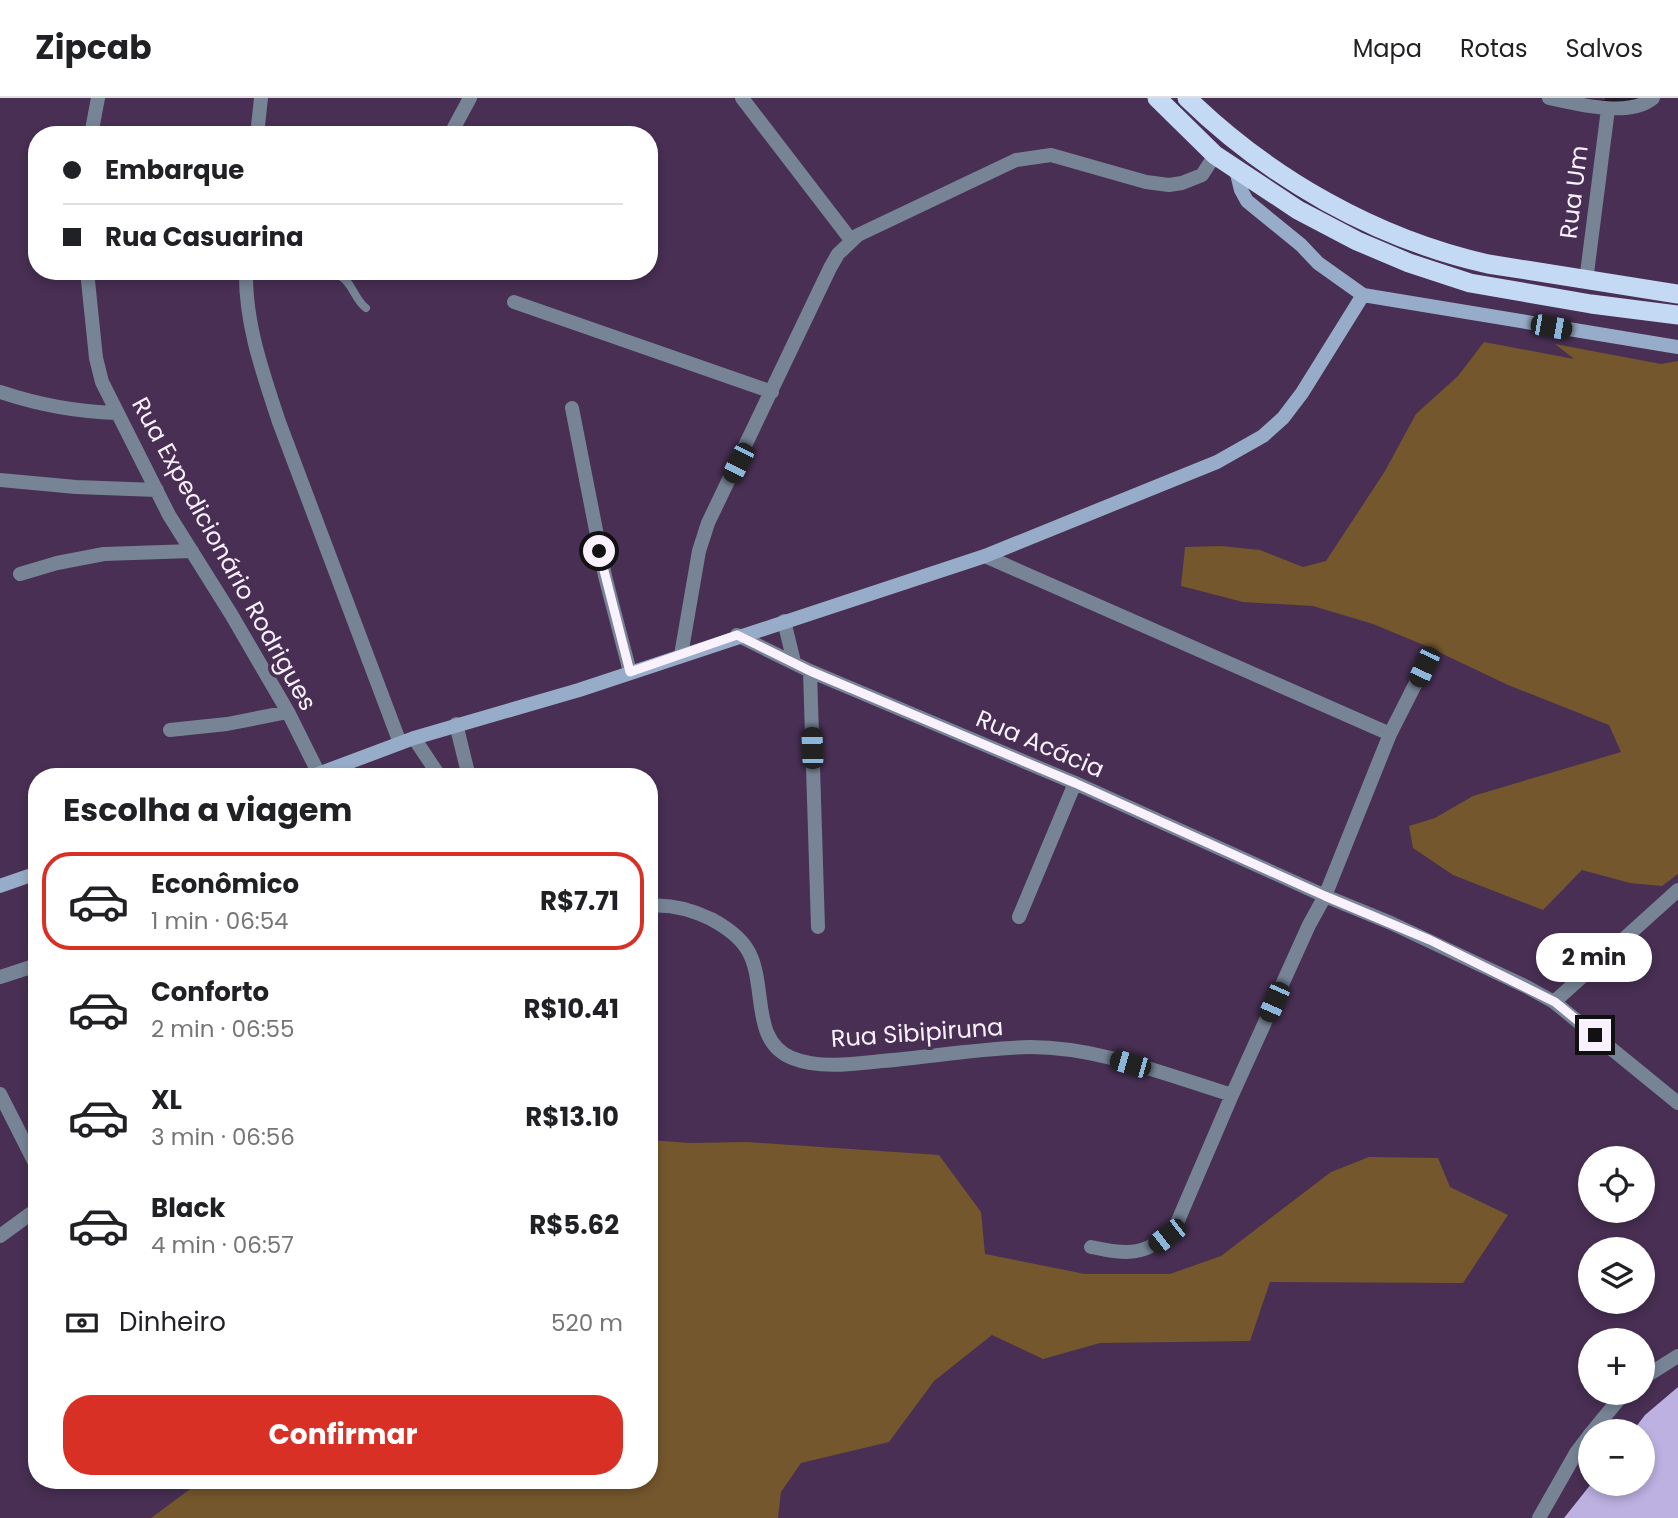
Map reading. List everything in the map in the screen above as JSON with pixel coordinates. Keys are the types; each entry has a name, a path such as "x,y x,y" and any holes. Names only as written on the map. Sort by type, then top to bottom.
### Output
{"highway":[{"path":"1157,98 1215,155 1298,211 1357,242 1470,283 1514,292 1678,315"},
{"path":"1187,98 1257,158 1324,200 1371,224 1457,257 1586,281 1678,294"}],"main road":[{"path":"1236,170 1247,201 1301,245 1318,263 1363,295 1678,347"},
{"path":"334,768 456,724 579,690 737,635 985,556 1217,462 1263,436 1283,418 1302,393 1363,295"},
{"path":"0,886 28,876"}],"street":[{"path":"93,126 98,98"},
{"path":"258,126 261,98"},
{"path":"455,126 471,98"},
{"path":"742,98 851,240"},
{"path":"1555,99 1608,108 1645,104 1653,98"},
{"name":"Rua Um","path":"1586,281 1608,108"},
{"path":"681,655 703,536 830,268 851,240 1016,160 1051,155 1169,185 1202,175 1215,155"},
{"name":"Rua Expedicionário Rodrigues","path":"88,280 96,358 102,382 116,413 156,490 288,712 312,768"},
{"path":"246,280 245,296 262,370 279,422 400,743"},
{"path":"514,302 772,392"},
{"path":"0,392 57,408 116,413"},
{"path":"572,408 602,563 630,672"},
{"path":"0,480 76,487 156,490"},
{"path":"20,574 57,563 104,554 192,551"},
{"path":"985,556 1390,734"},
{"path":"784,621 794,662"},
{"name":"Rua Acácia","path":"737,635 810,671 1075,783 1325,896 1430,940 1555,1002 1678,1104"},
{"path":"1091,1247 1127,1254 1151,1248 1167,1236 1177,1223 1309,925 1325,896 1390,734 1424,667"},
{"path":"810,671 818,928"},
{"path":"170,730 227,724 288,712"},
{"path":"456,724 467,768"},
{"path":"414,738 434,768"},
{"path":"1019,917 1075,783"},
{"path":"1555,1002 1678,890"},
{"name":"Rua Sibipiruna","path":"658,905 684,909 704,916 722,925 747,949 755,966 767,1033 775,1046 792,1058 828,1064 863,1063 1029,1047 1059,1049 1111,1059 1232,1096"},
{"path":"0,977 28,968"},
{"path":"0,1094 28,1149"},
{"path":"0,1236 28,1216"},
{"path":"1655,1370 1678,1356"},
{"path":"1602,1419 1614,1405"},
{"path":"1539,1518 1578,1450"}],"lane":[{"path":"346,280 360,304 366,307"}],"shaded area":[{"path":"1484,342 1574,359 1555,344 1661,364 1678,361 1678,874 1662,886 1630,883 1582,870 1543,910 1453,875 1413,848 1409,826 1435,818 1473,796 1621,752 1609,725 1508,685 1373,624 1313,606 1243,602 1181,586 1185,547 1221,546 1260,550 1303,567 1326,561 1385,471 1416,414 1458,376"},
{"path":"658,1141 746,1142 939,1155 981,1212 985,1254 1085,1274 1170,1274 1221,1256 1331,1172 1369,1157 1438,1158 1450,1187 1508,1215 1463,1283 1270,1282 1250,1341 1100,1343 1043,1359 992,1335 934,1381 889,1442 801,1463 781,1492 778,1518 151,1518 190,1489 658,1489"}],"building":[{"path":"1678,1387 1678,1518 1564,1518 1581,1496 1655,1496 1655,1419 1642,1419"}],"route":[{"path":"599,551 630,672 737,635 810,671 1075,783 1325,896 1430,940 1555,1002 1595,1035"}]}
